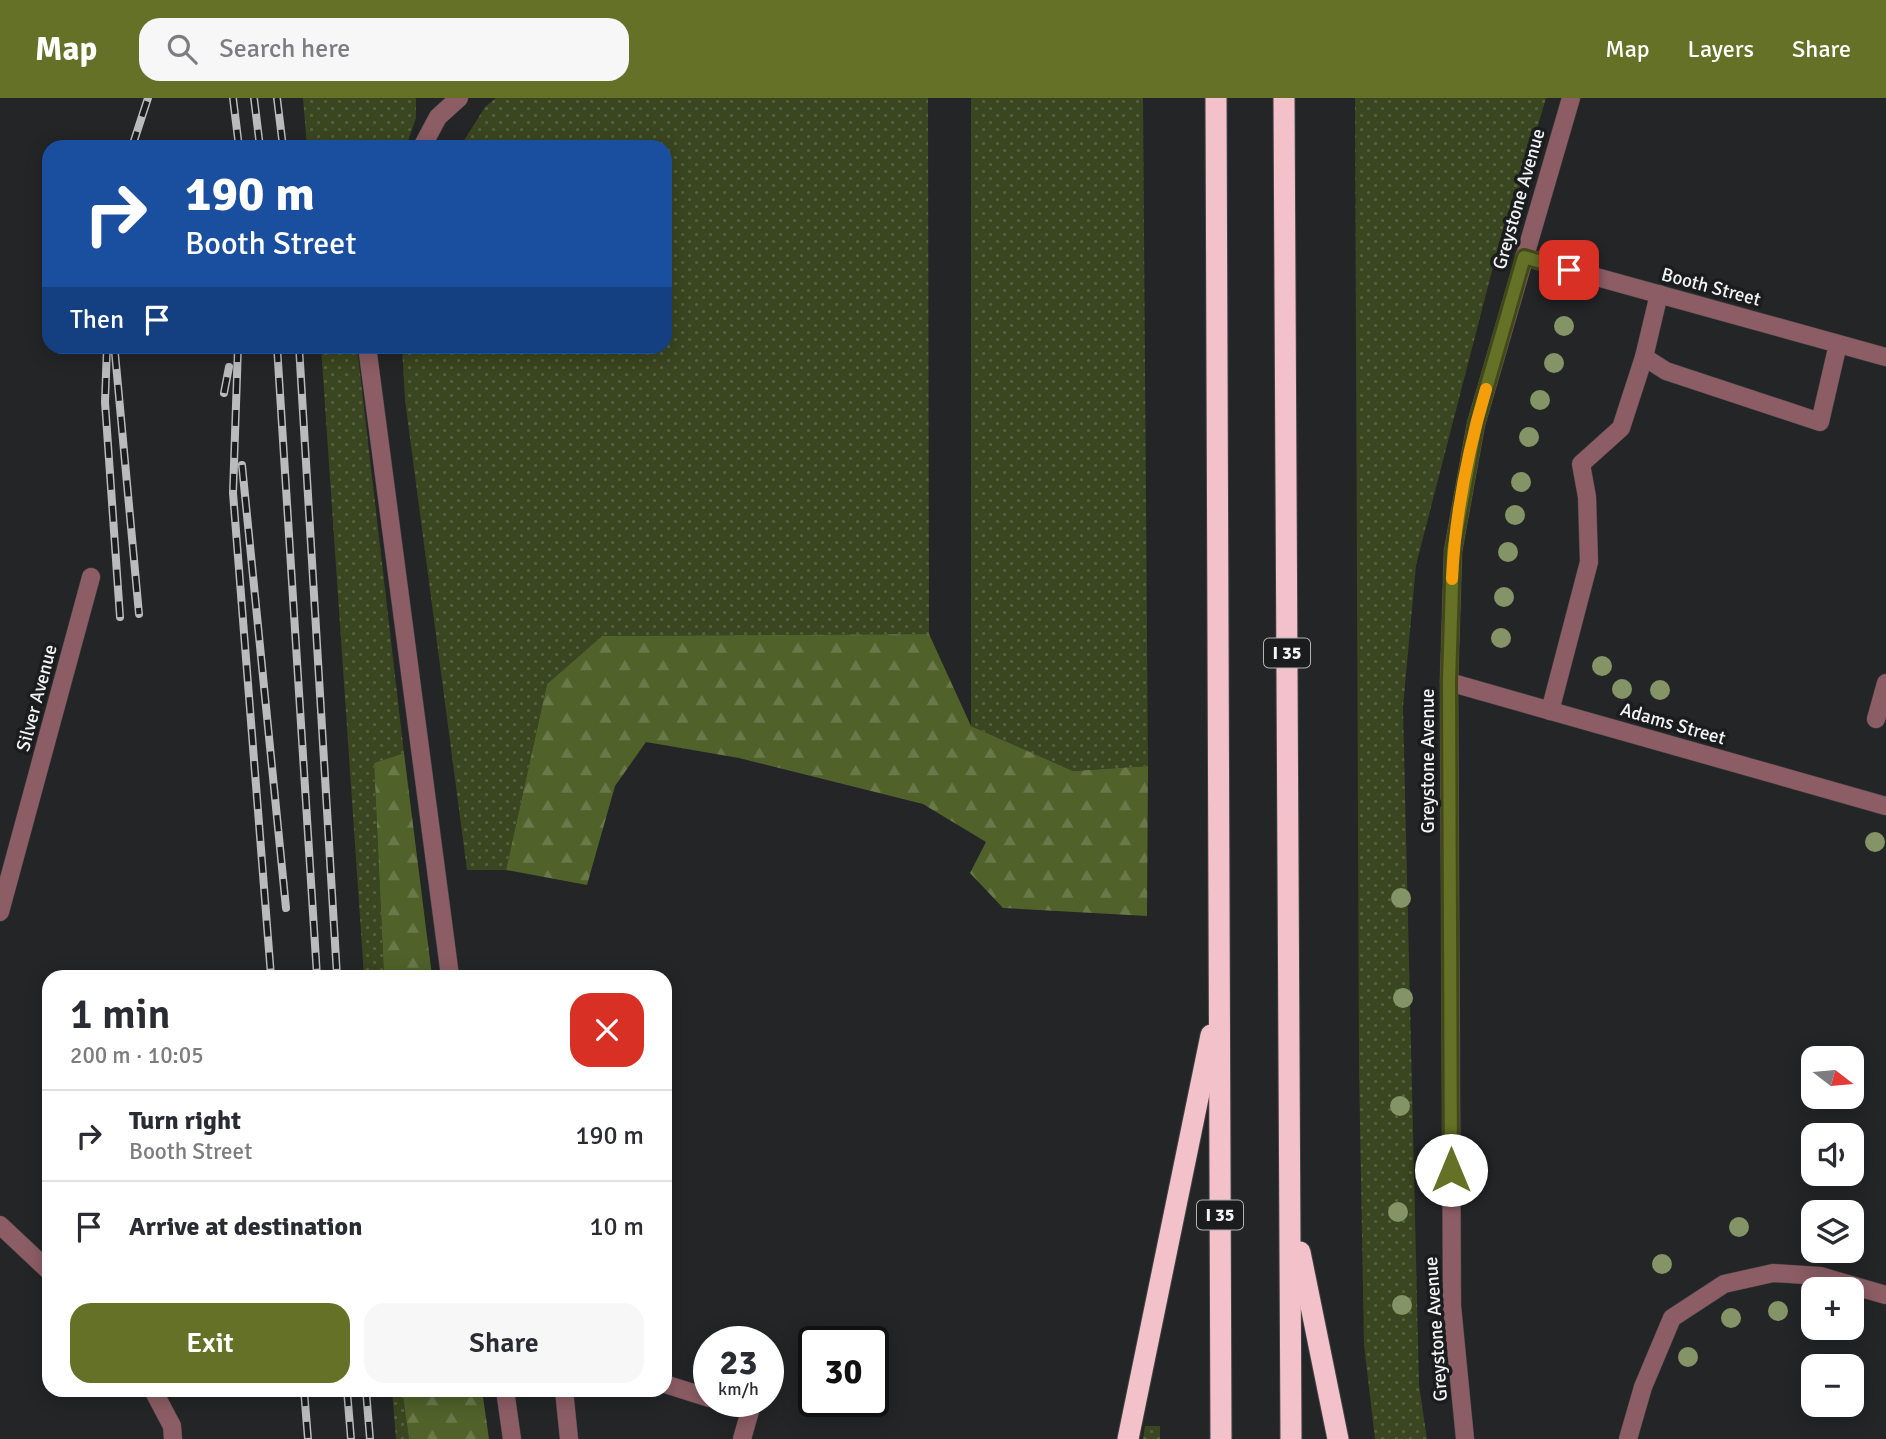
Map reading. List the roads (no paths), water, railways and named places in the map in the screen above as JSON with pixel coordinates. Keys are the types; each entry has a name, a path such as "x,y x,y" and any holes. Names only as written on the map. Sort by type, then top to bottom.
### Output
{"highway":[{"name":"I 35","path":"1216,98 1221,1439"},
{"name":"I 35","path":"1284,98 1291,1439"},
{"path":"1128,1439 1219,992"},
{"path":"1291,1209 1338,1439"}],"street":[{"name":"Greystone Avenue","path":"1465,1439 1452,1306 1449,682 1453,551 1471,450 1571,98"},
{"path":"426,140 438,117 452,100"},
{"name":"Booth Street","path":"1524,257 1886,357"},
{"path":"1550,710 1590,562 1587,498 1581,464 1621,428 1660,295"},
{"path":"1644,357 1666,371 1820,422 1838,344"},
{"path":"368,354 449,970"},
{"name":"Silver Avenue","path":"0,912 92,577"},
{"name":"Adams Street","path":"1449,682 1886,806"},
{"path":"1876,719 1886,683"},
{"path":"0,1225 42,1264"},
{"path":"1628,1439 1643,1387 1672,1318 1724,1284 1773,1273 1820,1276 1886,1295"},
{"path":"672,1386 693,1393"},
{"path":"157,1397 172,1426 173,1439"},
{"path":"506,1397 512,1439"},
{"path":"565,1397 569,1439"},
{"path":"742,1439 748,1417"}],"railway":[{"path":"134,140 148,98"},
{"path":"233,98 238,140"},
{"path":"254,98 259,140"},
{"path":"277,98 282,140"},
{"path":"107,354 105,402 120,617"},
{"path":"115,354 139,614"},
{"path":"238,354 233,493 271,970"},
{"path":"278,354 317,970"},
{"path":"299,354 337,970"},
{"path":"224,393 229,367"},
{"path":"242,465 286,908"},
{"path":"305,1397 308,1439"},
{"path":"348,1397 351,1439"},
{"path":"367,1397 370,1439"}]}
